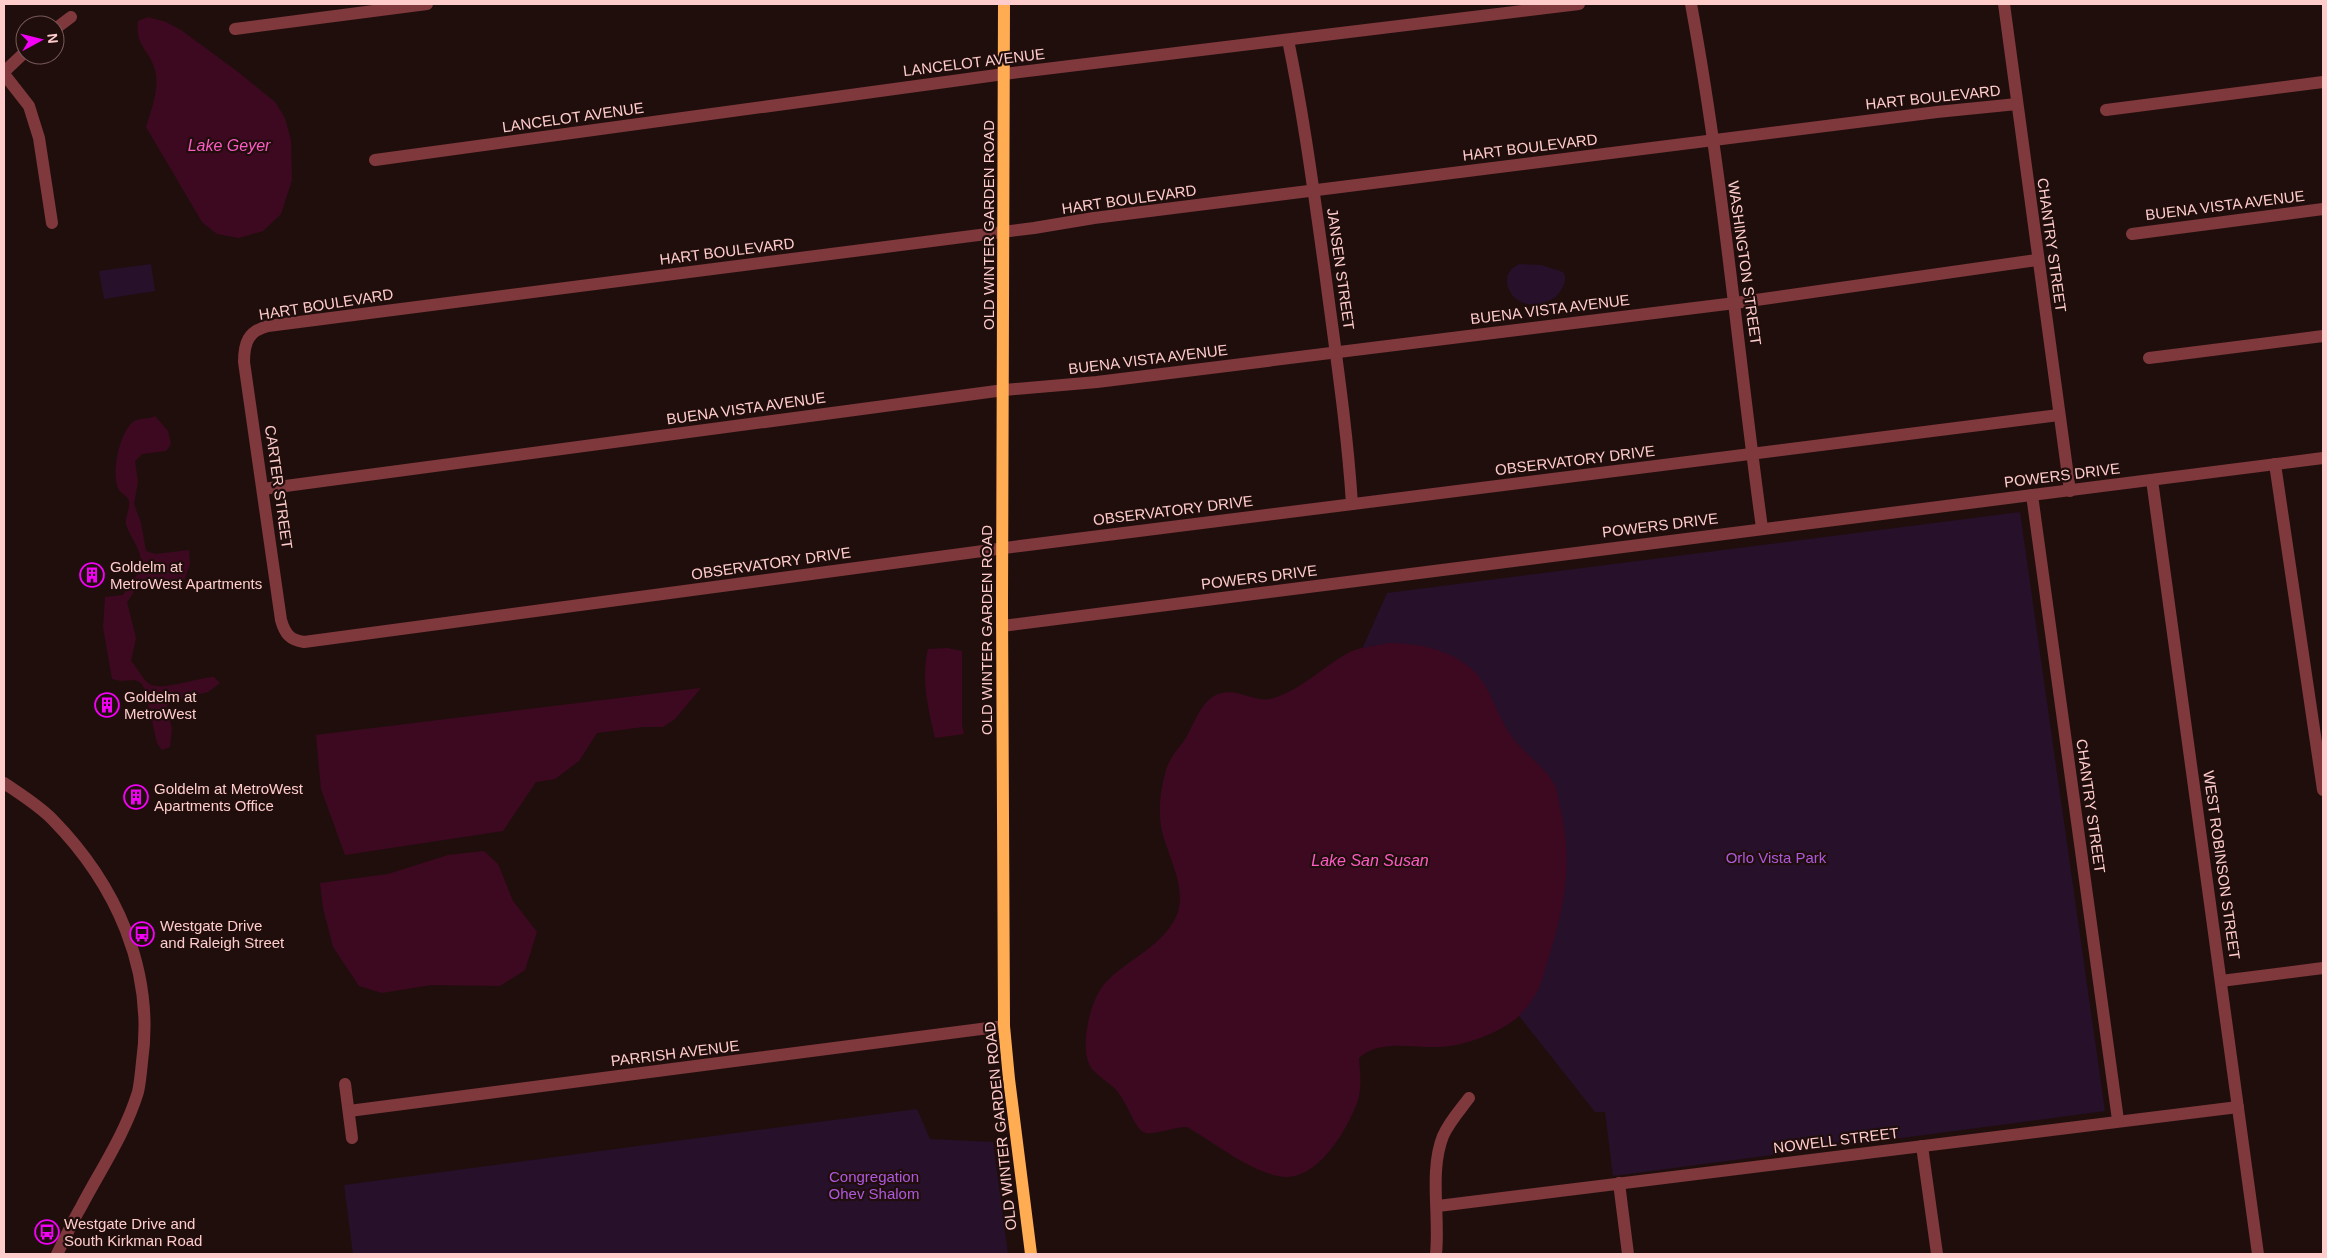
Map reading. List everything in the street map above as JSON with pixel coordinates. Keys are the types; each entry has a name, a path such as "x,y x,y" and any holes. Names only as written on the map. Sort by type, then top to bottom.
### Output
{"main road":[{"name":"OLD WINTER GARDEN ROAD","path":"1004,4 1002,548 1004,1026 1008,1079 1031,1254"}],"street":[{"path":"235,29 427,4"},
{"name":"LANCELOT AVENUE","path":"374,160 1004,74 1579,4"},
{"name":"WASHINGTON STREET","path":"1691,4 1712,140 1762,528"},
{"name":"CHANTRY STREET","path":"2004,4 2037,260 2070,491"},
{"path":"65,22 71,17"},
{"name":"JANSEN STREET","path":"1288,40 1302,108 1336,352 1348,442 1352,504"},
{"path":"15,62 4,73 29,106 39,138 52,223"},
{"path":"2106,110 2323,82"},
{"name":"HART BOULEVARD","path":"248,337 254,331 268,326 1712,140 2017,104"},
{"name":"BUENA VISTA AVENUE","path":"2132,234 2323,209"},
{"name":"BUENA VISTA AVENUE","path":"263,489 1004,390 1097,382 1734,303 2037,260"},
{"path":"2149,358 2323,336"},
{"name":"CARTER STREET","path":"248,337 244,362 281,620 284,629 291,638"},
{"name":"OBSERVATORY DRIVE","path":"291,638 304,642 322,640 1002,548 2060,415"},
{"name":"POWERS DRIVE","path":"1002,626 2323,458"},
{"path":"2275,464 2323,790"},
{"name":"WEST ROBINSON STREET","path":"2152,480 2258,1254"},
{"name":"CHANTRY STREET","path":"2032,495 2118,1120"},
{"path":"4,783 51,818 81,852 105,887 126,926 142,983 144,1000 146,1036 138,1091 116,1147 80,1208 57,1254"},
{"path":"2221,981 2323,968"},
{"name":"PARRISH AVENUE","path":"349,1111 1004,1026"},
{"path":"345,1084 352,1138"},
{"path":"1436,1254 1438,1206 1435,1181 1437,1159 1443,1137 1469,1098"},
{"name":"NOWELL STREET","path":"1438,1206 2118,1120 2238,1107"},
{"path":"1922,1146 1937,1254"},
{"path":"1619,1184 1628,1254"}],"green space":[{"path":"151,264 155,291 104,299 99,271"},
{"path":"1520,264 1541,265 1563,272 1565,276 1564,286 1549,301 1531,305 1522,302 1509,291 1507,283 1508,275 1512,269"},
{"name":"Orlo Vista Park","path":"2020,512 2105,1111 1613,1176 1605,1112 1595,1112 1466,949 1343,692 1387,593"},
{"name":"Congregation Ohev Shalom","path":"917,1109 930,1139 993,1142 1008,1254 353,1254 344,1185"}],"water":[{"name":"Lake Geyer","path":"148,17 166,22 181,30 238,72 275,102 285,118 291,140 292,180 281,214 263,231 239,238 217,234 202,222 146,127 154,99 156,77 152,63 140,42 138,21"},
{"path":"155,416 168,431 171,444 166,451 142,454 135,461 138,482 134,504 141,523 146,551 155,554 189,550 190,564 184,581 170,585 138,586 127,602 136,638 131,661 146,681 153,686 214,677 220,683 208,692 170,701 166,708 172,728 170,747 162,750 157,743 145,690 141,683 135,680 121,681 112,679 103,627 105,597 123,595 137,574 141,560 139,550 126,524 129,501 119,490 116,483 116,465 120,444 128,427 133,422"},
{"name":"Lake San Susan","path":"1388,643 1416,645 1444,652 1468,666 1478,675 1486,687 1510,734 1520,747 1543,769 1555,785 1564,828 1567,867 1558,924 1541,984 1528,1006 1519,1016 1502,1028 1482,1038 1439,1047 1386,1046 1367,1052 1359,1058 1360,1089 1358,1100 1347,1125 1317,1164 1305,1172 1292,1177 1278,1176 1255,1168 1187,1127 1146,1133 1138,1126 1117,1091 1090,1066 1087,1057 1086,1034 1088,1021 1101,988 1116,973 1154,944 1170,927 1176,917 1180,894 1161,826 1160,812 1160,798 1169,762 1184,741 1203,706 1215,696 1229,692 1261,699 1274,698 1294,689 1352,651"},
{"path":"947,648 962,651 962,725 964,734 935,738 926,694 926,660 928,649"},
{"path":"701,688 675,719 663,727 643,727 597,733 579,761 555,779 536,782 503,831 345,855 321,789 316,735"},
{"path":"484,851 498,864 513,901 537,932 525,970 500,986 431,985 382,993 359,986 333,947 323,908 320,883 388,874 448,855"}],"place":[{"name":"Goldelm at MetroWest Apartments","path":"92,575"},
{"name":"Goldelm at MetroWest","path":"107,705"},
{"name":"Goldelm at MetroWest Apartments Office","path":"136,797"},
{"name":"Westgate Drive and Raleigh Street","path":"142,934"},
{"name":"Westgate Drive and South Kirkman Road","path":"47,1232"}]}
